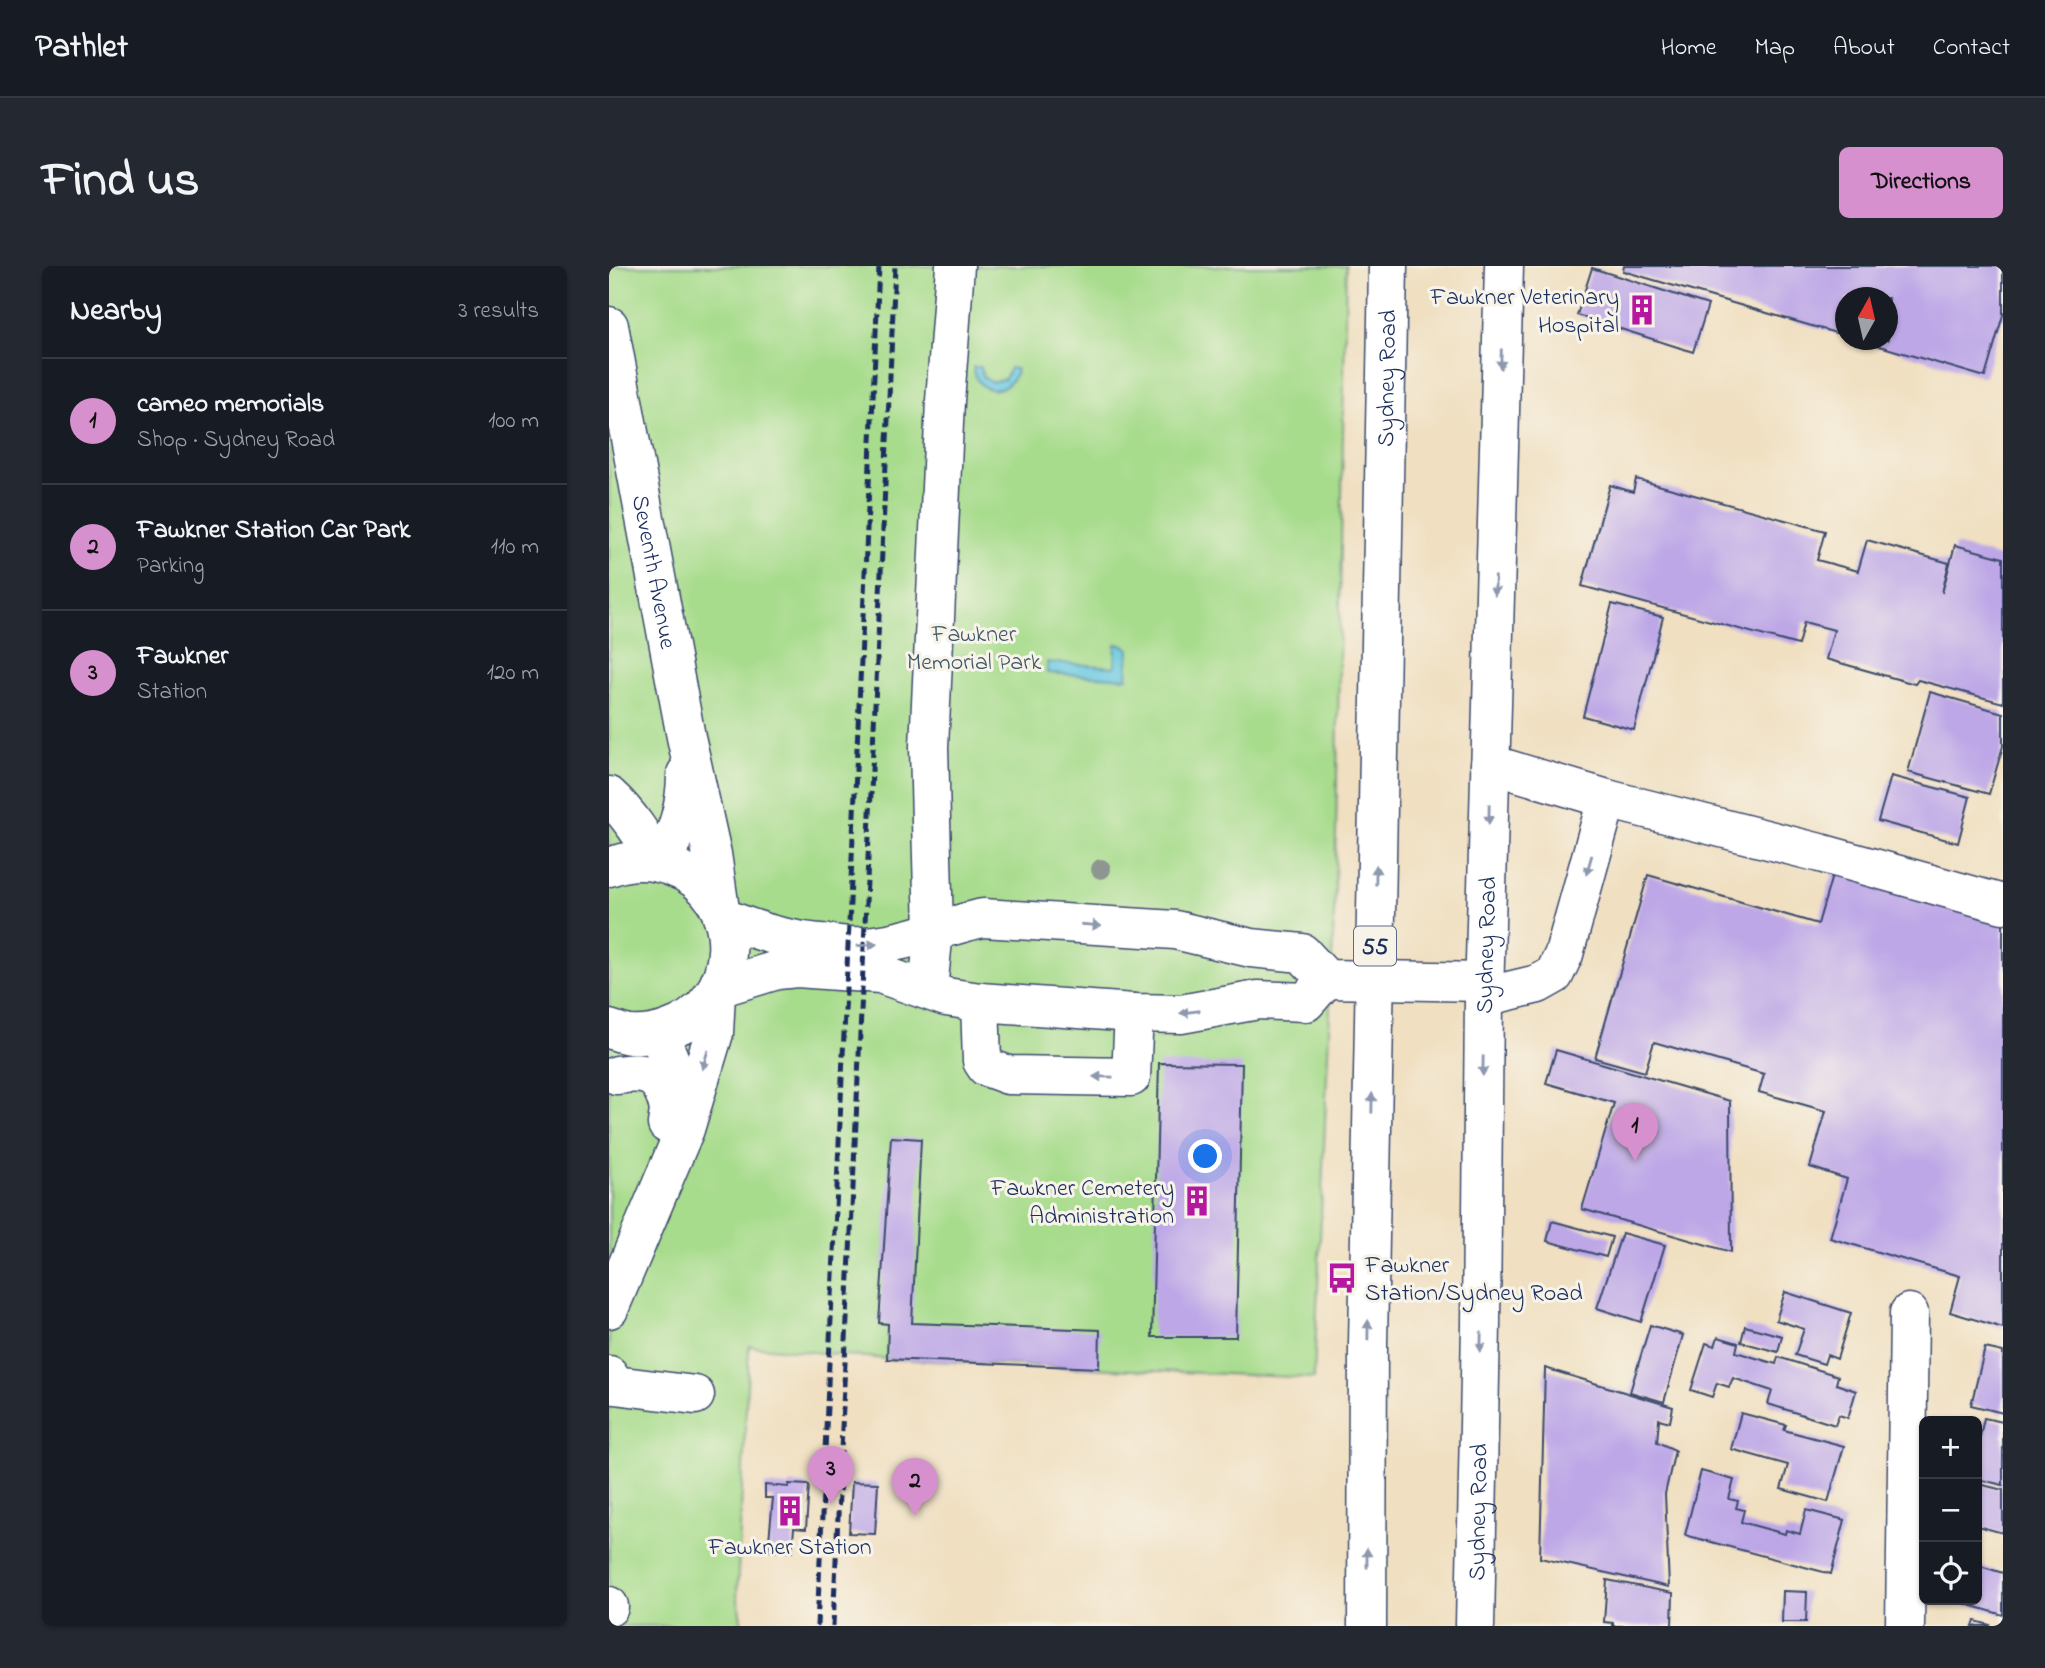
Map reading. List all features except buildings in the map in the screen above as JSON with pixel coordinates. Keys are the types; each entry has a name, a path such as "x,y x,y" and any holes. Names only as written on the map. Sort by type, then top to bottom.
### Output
{"main road":[{"path":"928,989 934,930 929,747 944,401 955,266"},
{"name":"Sydney Road","path":"1367,1626 1368,1344 1388,266"},
{"name":"Sydney Road","path":"1475,1626 1484,990 1504,266"},
{"name":"Seventh Avenue","path":"609,326 686,737"},
{"path":"660,862 674,839 682,812 686,790 686,737"},
{"path":"609,1310 685,1129 713,1033 717,990 726,965 728,940 686,737"},
{"path":"1490,764 1607,799 1820,853 2003,904"},
{"path":"609,867 638,860 660,862 680,869 709,893 721,913 771,936 799,942 863,946 983,918 1175,930 1238,945 1301,953 1326,979 1374,980 1484,990 1538,984 1554,975 1564,954 1607,799"},
{"path":"616,802 650,823 682,812"},
{"path":"616,802 639,829 660,862"},
{"path":"1235,1005 1238,945"},
{"path":"609,1029 630,1035 654,1034 679,1026 700,1012 717,990 776,970 797,968 880,974 946,997 980,1002 1181,1014 1258,1000 1306,1002 1326,979"},
{"path":"980,1002 982,1061 994,1072 1008,1075 1131,1077 1134,1013"},
{"path":"613,1078 654,1034"},
{"path":"654,1034 664,1045 673,1066 674,1083 656,1198"},
{"path":"613,1078 633,1073 657,1080 664,1089 669,1109"},
{"path":"1905,1626 1909,1313"},
{"path":"609,1375 615,1385 695,1395"}],"green space":[{"name":"Fawkner Memorial Park","path":"609,266 1346,266 1335,891 1314,1378 887,1359 749,1346 737,1593 742,1626 609,1626"}],"water":[{"path":"973,367 981,367 983,377 992,382 1005,379 1010,368 1017,369 1008,385 993,389 980,383 975,377"},
{"path":"1116,644 1129,649 1127,678 1047,673 1047,662 1115,667"}],"railway":[{"path":"817,1626 879,266"},
{"path":"833,1626 895,266"}],"place":[{"name":"Fawkner Veterinary Hospital","path":"1642,310"},
{"name":"cameo memorials","path":"1635,1161"},
{"name":"Fawkner Cemetery Administration","path":"1197,1201"},
{"name":"Fawkner Station/Sydney Road","path":"1342,1278"},
{"name":"Fawkner","path":"831,1504"},
{"name":"Fawkner Station","path":"790,1511"},
{"name":"Fawkner Station Car Park","path":"915,1516"}]}
